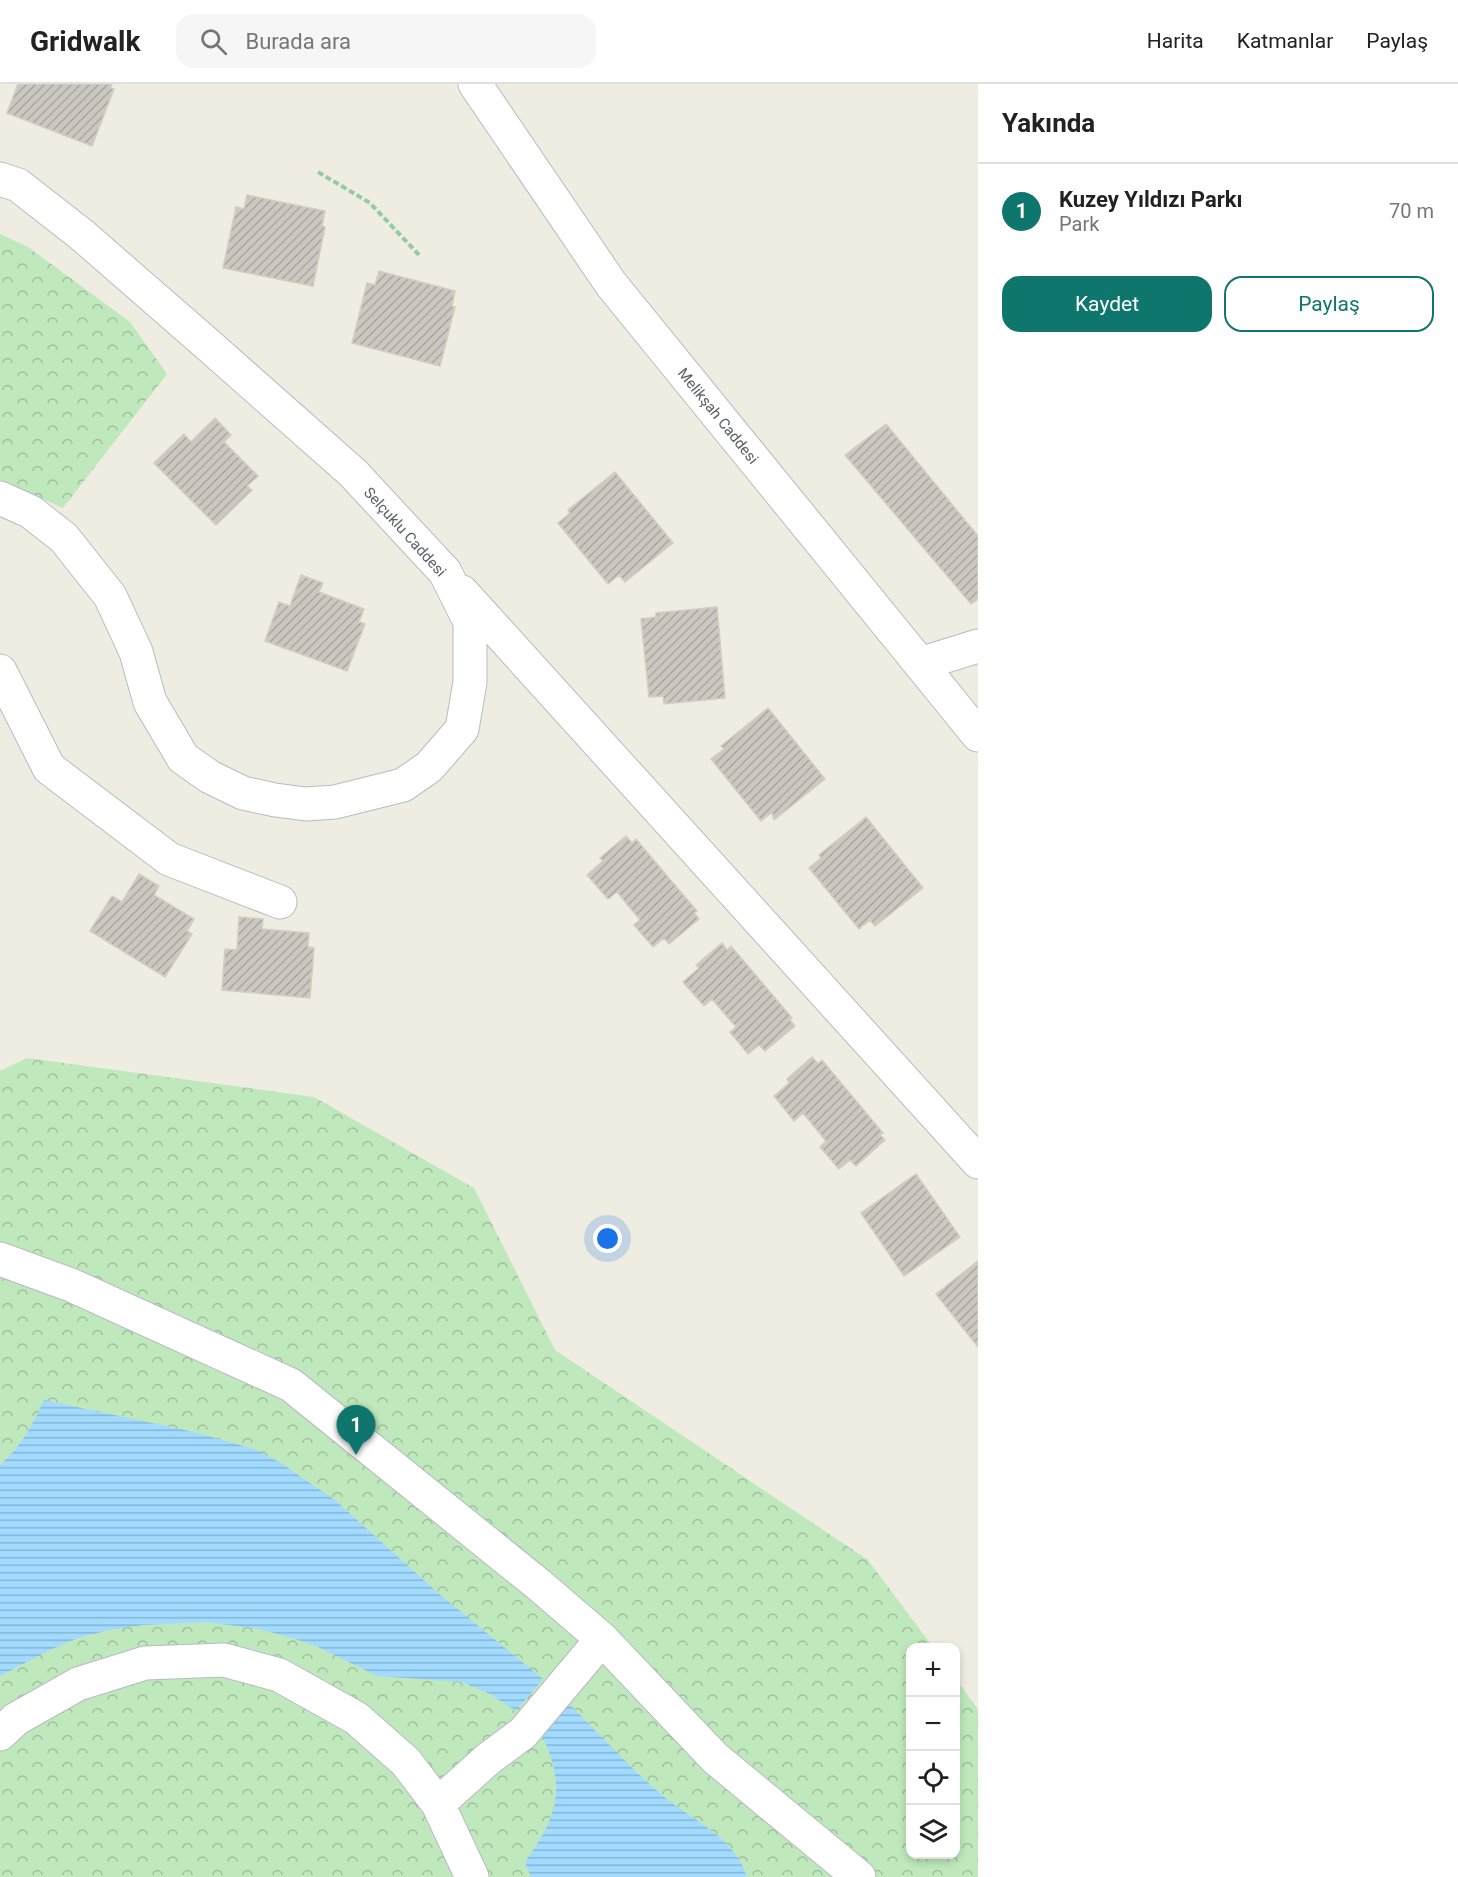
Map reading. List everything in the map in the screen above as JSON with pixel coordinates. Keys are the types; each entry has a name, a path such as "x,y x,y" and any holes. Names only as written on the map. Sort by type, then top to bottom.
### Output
{"street":[{"name":"Melikşah Caddesi","path":"475,84 611,284 978,735"},
{"name":"Selçuklu Caddesi","path":"0,179 18,185 82,235 353,473 445,573 470,622 470,682 462,729 429,767 403,785 335,802 306,804 275,800 243,793 210,777 183,758 150,702 136,652 110,596 64,538 31,512 0,498"},
{"path":"445,573 978,1162"},
{"path":"920,664 978,646"},
{"path":"0,671 49,768 169,859 280,902"},
{"path":"0,1259 71,1285 291,1384 538,1584 602,1639 715,1758 859,1877"},
{"path":"438,1804 488,1759 523,1733 602,1639"},
{"path":"0,1734 16,1719 78,1684 145,1663 224,1660 279,1675 356,1718 406,1762 438,1804 472,1877"}],"path":[{"path":"318,172 370,203 421,257"}],"green space":[{"path":"0,234 28,247 130,322 167,374 63,508 0,480"},
{"path":"27,1058 314,1097 474,1188 555,1350 868,1560 930,1643 906,1643 906,1859 960,1859 960,1684 978,1709 978,1877 0,1877 0,1071"}],"water":[{"path":"44,1400 194,1432 254,1449 281,1463 335,1500 437,1592 543,1679 516,1711 490,1694 462,1682 377,1676 316,1646 292,1638 259,1629 205,1622 143,1625 78,1638 0,1676 0,1465 25,1435"},
{"path":"562,1697 663,1796 723,1840 741,1863 747,1877 531,1877 525,1862 547,1827 556,1796 553,1763 537,1726"}],"building":[{"path":"18,84 112,84 110,88 114,89 92,146 7,113"},
{"path":"247,195 325,211 322,226 325,227 313,286 223,268 236,207 244,209"},
{"path":"379,271 455,291 452,306 455,307 440,366 352,343 367,283 375,285"},
{"path":"215,418 231,435 224,442 258,476 247,486 252,490 216,525 154,463 184,434 191,442"},
{"path":"886,424 978,536 978,599 971,604 845,455"},
{"path":"615,472 673,543 625,582 619,575 608,584 558,523 570,513 568,510"},
{"path":"301,575 323,583 319,592 364,609 359,622 365,624 347,671 265,641 279,602 290,606"},
{"path":"717,607 725,698 664,704 663,696 649,697 641,619 656,617 656,613"},
{"path":"768,708 825,779 774,820 772,812 761,821 711,759 724,749 721,746"},
{"path":"866,817 923,888 875,926 870,920 859,929 809,868 821,858 819,855"},
{"path":"626,836 632,843 636,839 697,911 694,913 699,919 669,944 664,938 653,947 634,925 640,920 617,892 608,899 587,875 603,861 600,858"},
{"path":"139,874 159,886 154,895 194,919 187,931 192,934 165,977 90,931 112,896 122,902"},
{"path":"239,917 263,919 262,929 309,933 308,947 314,948 310,998 222,990 225,949 237,950"},
{"path":"722,943 727,950 731,946 792,1018 790,1020 795,1026 765,1051 759,1045 748,1054 730,1032 736,1027 712,999 704,1006 683,982 699,968 696,965"},
{"path":"812,1057 818,1064 822,1060 883,1133 880,1135 885,1140 856,1166 850,1160 839,1169 820,1147 826,1141 803,1113 794,1121 774,1096 789,1083 787,1079"},
{"path":"916,1174 960,1237 904,1276 861,1213"},
{"path":"978,1261 978,1347 936,1294"}],"place":[{"name":"Kuzey Yıldızı Parkı","path":"356,1455"}]}
